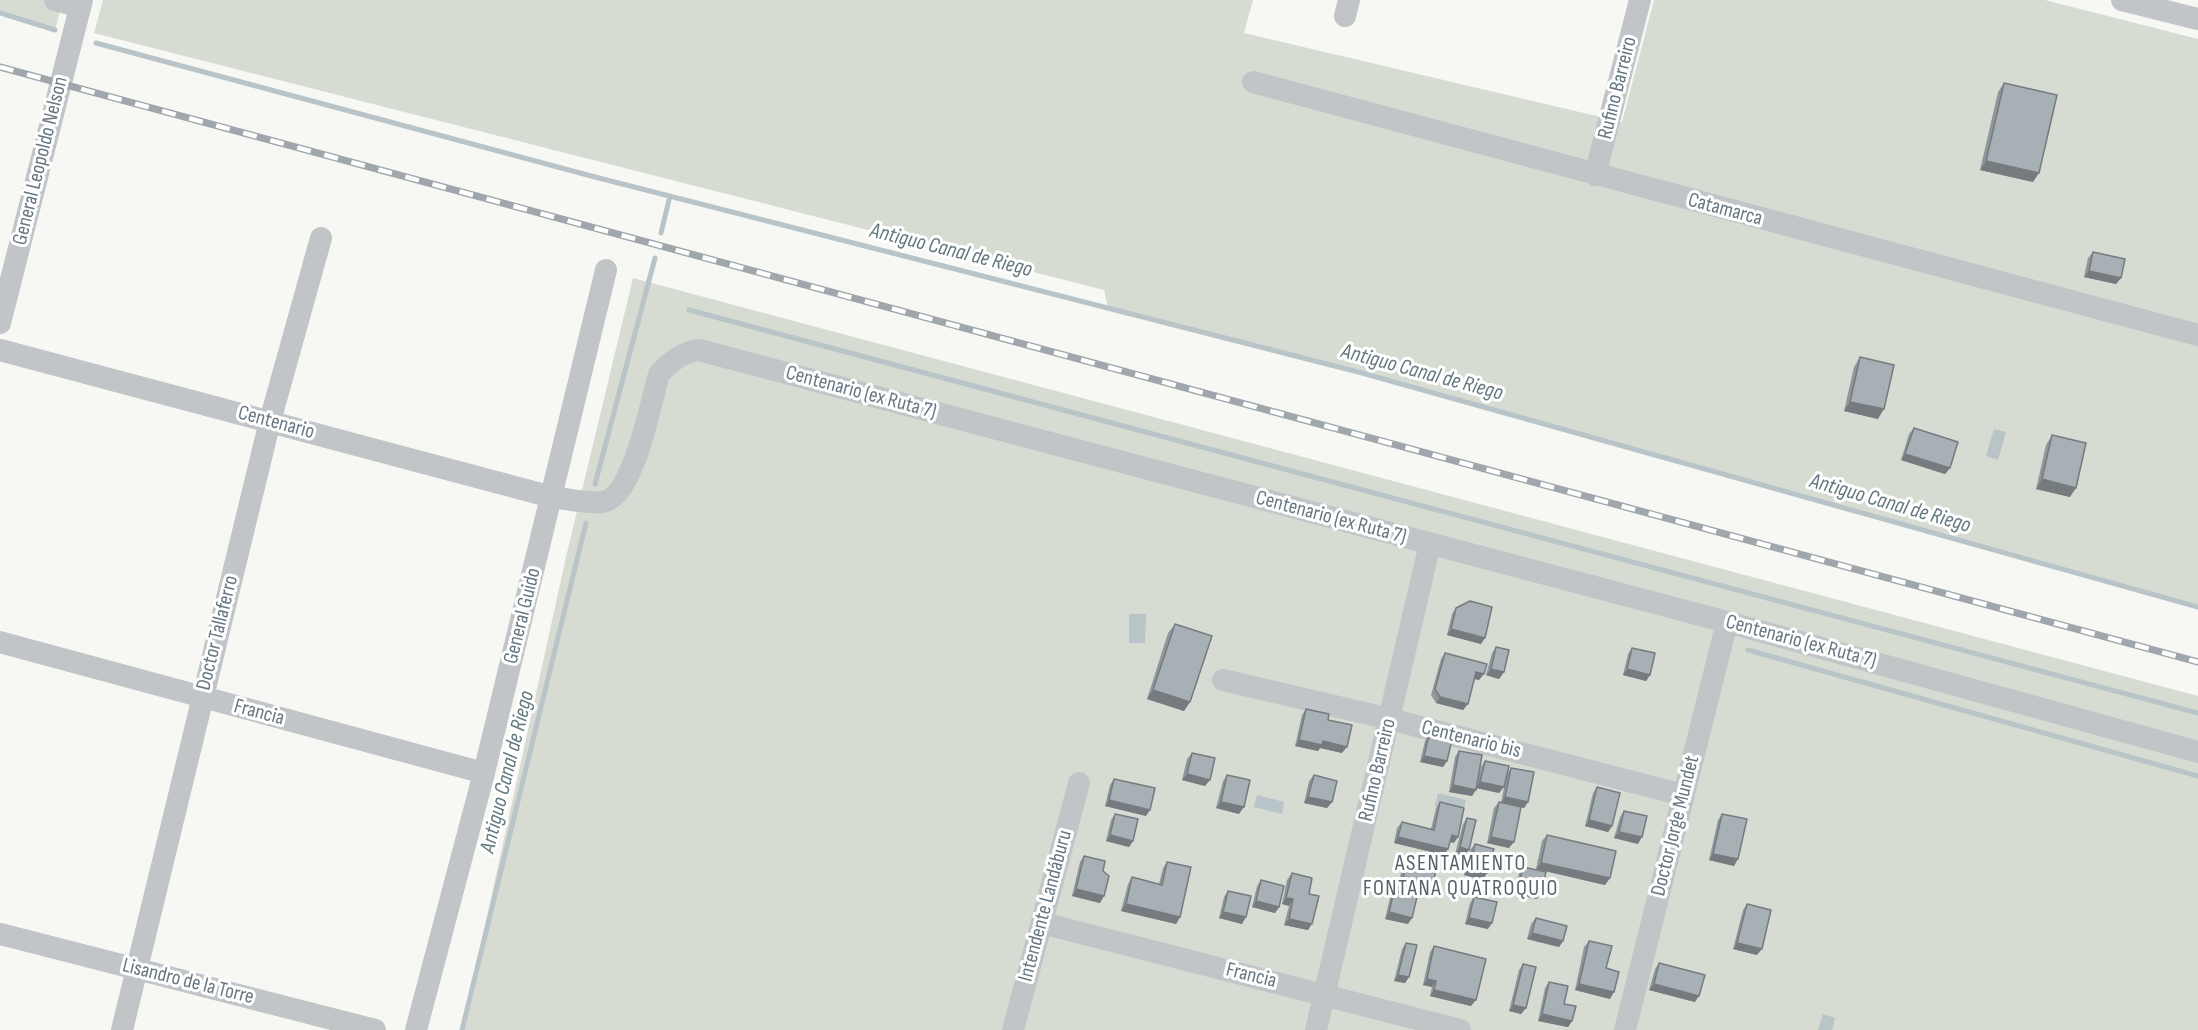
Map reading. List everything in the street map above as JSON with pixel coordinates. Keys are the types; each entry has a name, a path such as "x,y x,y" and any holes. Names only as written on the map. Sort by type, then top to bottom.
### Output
{"street":[{"path":"55,0 81,3"},
{"name":"Rufino Barreiro","path":"1595,175 1640,0"},
{"path":"2122,0 2198,19"},
{"name":"General Leopoldo Nelson","path":"0,323 81,3"},
{"name":"Catamarca","path":"1253,82 2198,335"},
{"name":"Doctor Tallaferro","path":"122,1030 270,422 321,238"},
{"name":"General Guido","path":"416,1030 484,773 606,270"},
{"name":"Centenario","path":"0,350 552,497"},
{"name":"Centenario (ex Ruta 7)","path":"552,497 603,502 620,492 634,463 659,374 668,364 688,351 699,350 1727,622 2198,752"},
{"name":"Rufino Barreiro","path":"1316,1030 1430,544"},
{"name":"Doctor Jorge Mundet","path":"1625,1030 1727,622"},
{"name":"Francia","path":"0,642 484,773"},
{"name":"Centenario bis","path":"1223,680 1390,719 1683,795"},
{"name":"Intendente Landáburu","path":"1014,1030 1078,783"},
{"name":"Francia","path":"1042,923 1460,1030"},
{"name":"Lisandro de la Torre","path":"0,934 375,1030"}],"shaded area":[{"path":"0,0 63,0 55,30 0,14"},
{"path":"103,0 1253,0 1244,33 1622,122 1654,0 2045,0 2198,39 2198,607 1362,373 1108,308 1104,290 94,33"},
{"path":"633,278 2198,696 2198,1030 462,1030 566,557"},
{"path":"1994,429 2006,432 1998,460 1986,456"},
{"path":"1129,614 1146,614 1145,643 1129,643"},
{"path":"1438,793 1466,800 1463,812 1435,806"},
{"path":"1257,795 1284,802 1282,814 1254,807"},
{"path":"1823,1014 1835,1018 1832,1030 1818,1030"}],"building":[{"path":"2004,83 2057,95 2039,173 1986,161"},
{"path":"2093,252 2125,259 2121,278 2089,271"},
{"path":"1860,357 1894,365 1884,409 1850,402"},
{"path":"1914,428 1958,442 1950,468 1905,454"},
{"path":"2052,435 2086,443 2076,488 2042,479"},
{"path":"1470,601 1492,607 1485,638 1451,629 1456,608"},
{"path":"1175,624 1212,636 1190,702 1153,690"},
{"path":"1496,647 1509,650 1504,672 1491,669"},
{"path":"1632,648 1655,653 1650,675 1627,669"},
{"path":"1445,653 1487,664 1484,674 1476,672 1468,704 1440,697 1435,689"},
{"path":"1306,709 1329,714 1328,720 1352,725 1347,747 1323,741 1322,745 1299,740"},
{"path":"1429,735 1452,740 1447,761 1424,756"},
{"path":"1459,751 1482,755 1476,790 1453,785"},
{"path":"1192,753 1215,758 1210,780 1187,774"},
{"path":"1485,761 1509,766 1504,787 1480,782"},
{"path":"1511,768 1534,772 1528,802 1505,797"},
{"path":"1227,775 1250,780 1244,807 1221,802"},
{"path":"1314,775 1337,781 1332,802 1308,797"},
{"path":"1114,779 1155,788 1150,810 1109,800"},
{"path":"1597,787 1620,793 1612,826 1589,820"},
{"path":"1440,802 1464,808 1458,837 1452,835 1448,849 1398,837 1402,822 1434,830"},
{"path":"1499,802 1521,807 1514,842 1491,837"},
{"path":"1624,811 1647,816 1642,837 1619,832"},
{"path":"1115,814 1138,819 1133,841 1110,835"},
{"path":"1722,814 1747,819 1738,859 1713,854"},
{"path":"1467,818 1476,820 1469,850 1460,847"},
{"path":"1547,835 1616,851 1610,878 1541,863"},
{"path":"1475,844 1494,849 1487,873 1469,868"},
{"path":"1084,856 1105,861 1103,871 1109,876 1104,896 1076,889"},
{"path":"1407,857 1437,863 1432,891 1402,886"},
{"path":"1167,862 1191,867 1180,917 1126,904 1132,877 1162,885"},
{"path":"1523,867 1546,872 1541,893 1518,888"},
{"path":"1292,873 1312,878 1309,894 1319,896 1312,924 1289,919 1293,899 1286,898"},
{"path":"1261,880 1284,886 1279,907 1256,901"},
{"path":"1228,891 1251,896 1246,917 1223,912"},
{"path":"1394,891 1417,897 1412,918 1389,912"},
{"path":"1474,897 1497,902 1492,923 1469,918"},
{"path":"1747,904 1771,910 1762,949 1737,943"},
{"path":"1536,918 1567,926 1563,941 1532,933"},
{"path":"1589,941 1612,946 1606,968 1619,972 1614,992 1579,984"},
{"path":"1406,943 1417,945 1409,977 1398,975"},
{"path":"1434,946 1486,959 1476,1000 1434,990 1436,981 1427,979"},
{"path":"1659,963 1705,975 1699,996 1654,984"},
{"path":"1523,964 1536,967 1526,1008 1513,1005"},
{"path":"1549,982 1568,986 1564,1004 1576,1006 1572,1021 1542,1014"}],"waterway":[{"path":"0,13 55,30"},
{"name":"Antiguo Canal de Riego","path":"96,43 595,177 1362,373 2198,607"},
{"name":"Antiguo Canal de Riego","path":"661,233 670,196"},
{"name":"Antiguo Canal de Riego","path":"595,484 655,258"},
{"path":"689,310 2198,713"},
{"name":"Antiguo Canal de Riego","path":"462,1030 586,523"},
{"path":"1748,650 2198,776"}],"railway":[{"path":"0,67 2198,662"}],"district":[{"name":"ASENTAMIENTO FONTANA QUATROQUIO","path":"1461,876"}]}
